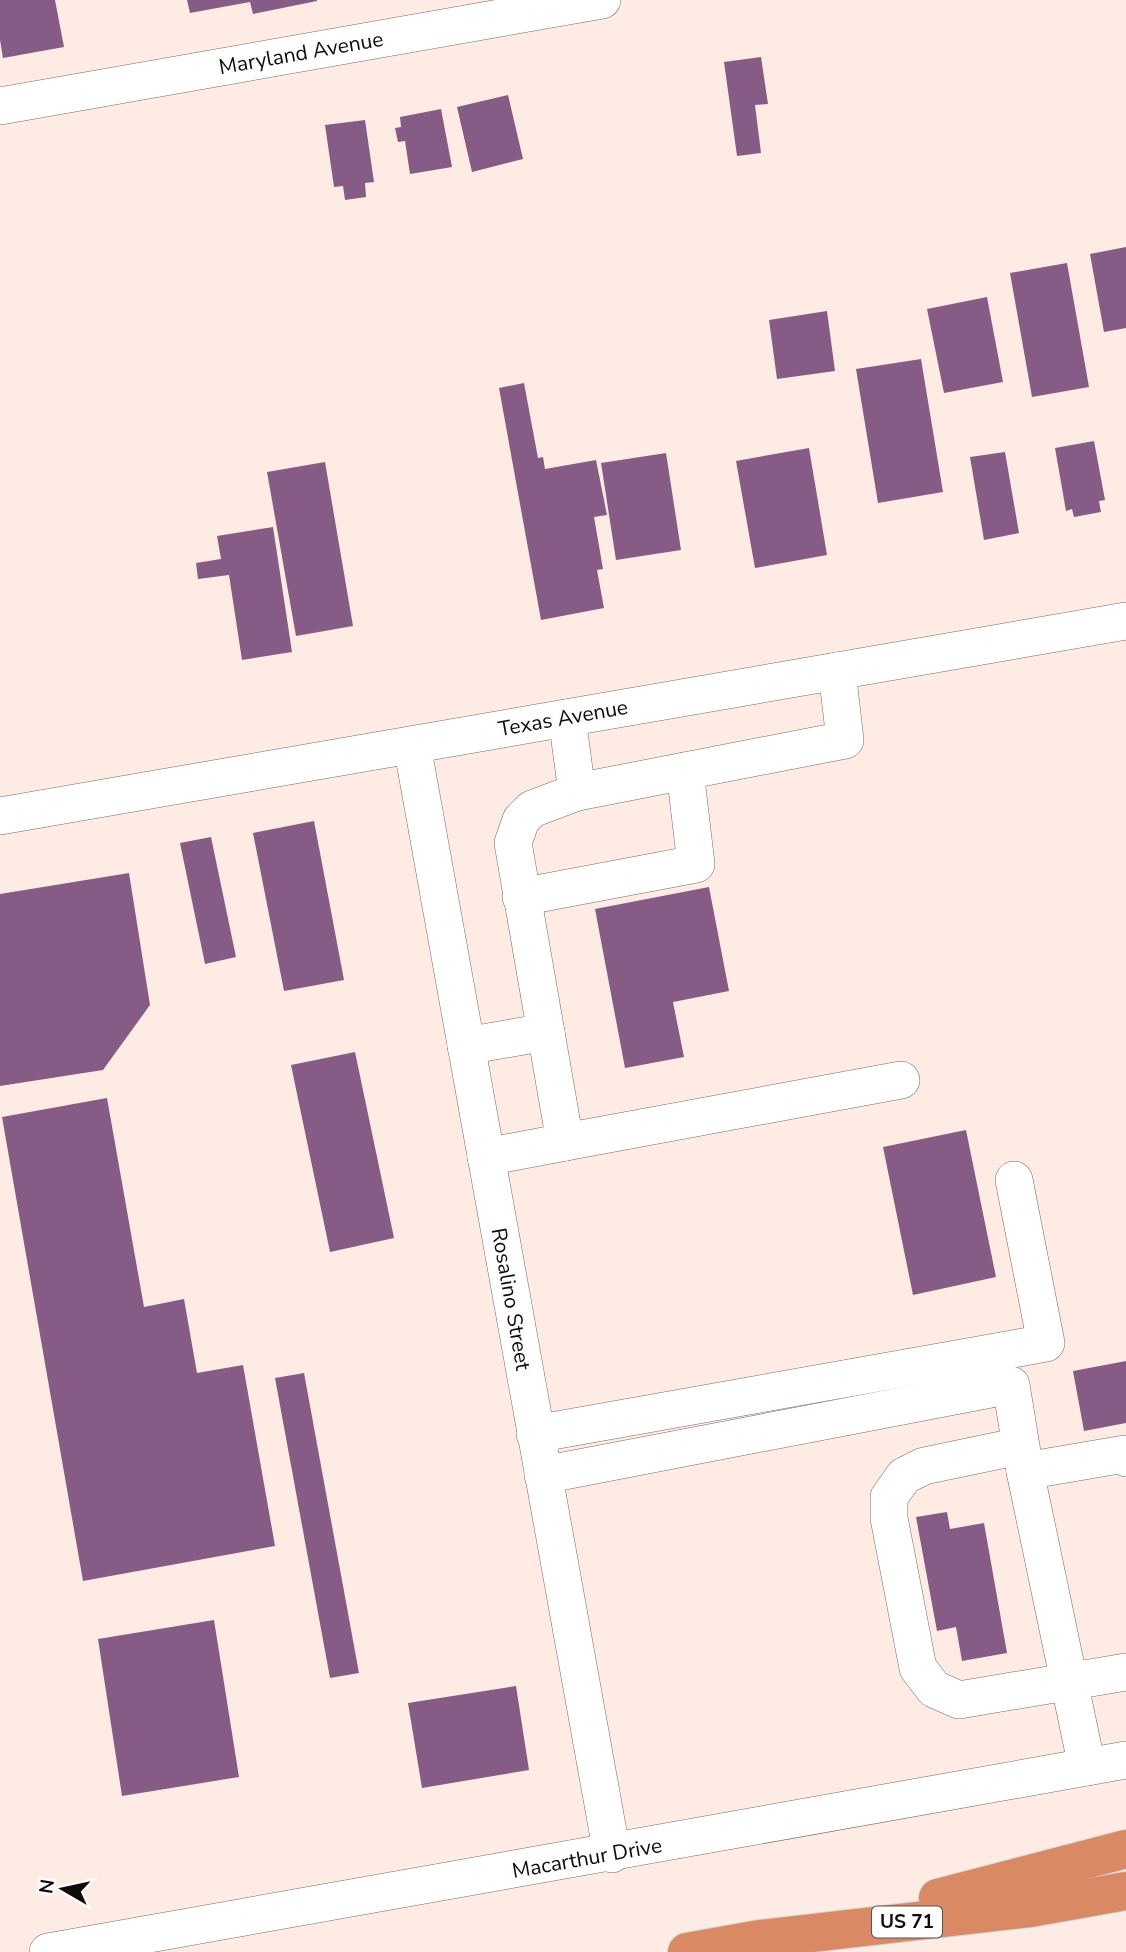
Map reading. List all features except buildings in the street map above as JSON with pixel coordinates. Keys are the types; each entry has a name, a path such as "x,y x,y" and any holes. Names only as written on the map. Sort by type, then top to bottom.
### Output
{"highway":[{"path":"760,1939 985,1887 1126,1849"},
{"name":"US 71","path":"687,1952 760,1939 1031,1908 1126,1892"}],"street":[{"name":"Maryland Avenue","path":"0,106 439,14 602,0"},
{"name":"Texas Avenue","path":"0,816 1126,621"},
{"path":"565,1142 513,843 521,820 532,809 577,792 845,740 837,671"},
{"path":"567,718 577,792"},
{"name":"Rosalino Street","path":"412,745 612,1854"},
{"path":"522,897 696,863 685,771"},
{"path":"466,1046 546,1032"},
{"path":"486,1157 901,1080"},
{"path":"536,1434 1046,1343 1014,1180"},
{"path":"542,1475 1011,1385 1023,1458 1087,1768"},
{"path":"1126,1458 1125,1454 1023,1458 924,1466 904,1476 889,1497 889,1518 918,1668 934,1689 959,1700 1126,1672"},
{"name":"Macarthur Drive","path":"48,1952 612,1854 1126,1760"}]}
